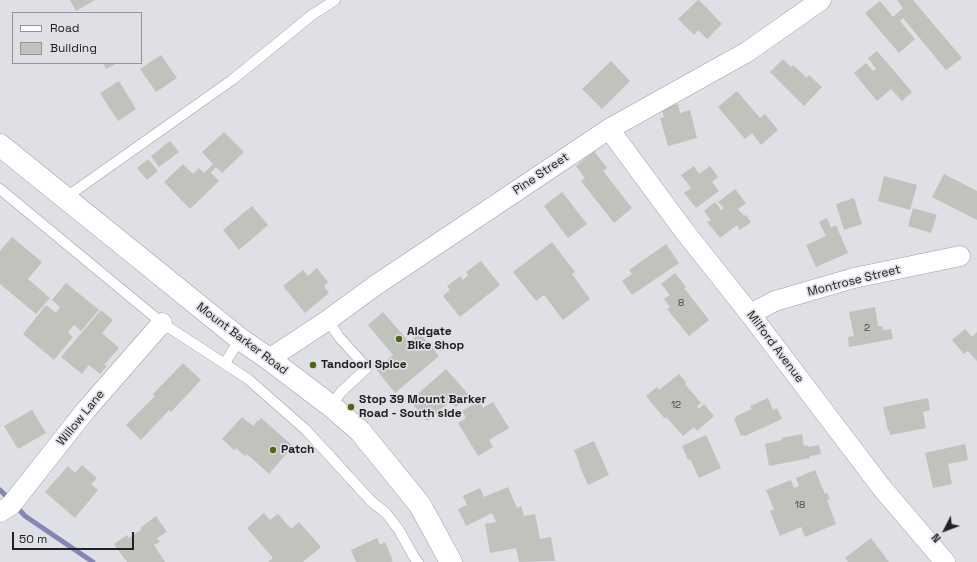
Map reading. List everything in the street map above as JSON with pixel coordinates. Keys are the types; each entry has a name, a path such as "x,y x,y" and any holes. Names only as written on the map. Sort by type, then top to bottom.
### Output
{"main road":[{"name":"Mount Barker Road","path":"0,145 240,339 331,406 360,431 420,505 451,562"}],"street":[{"name":"Pine Street","path":"269,359 328,320 383,280 609,129 747,52 821,0"},
{"name":"Milford Avenue","path":"609,129 685,232 750,314 882,488 945,562"},
{"name":"Montrose Street","path":"750,314 775,301 854,278 960,256"},
{"name":"Willow Lane","path":"10,504 86,410 162,323"}],"lane":[{"path":"65,198 232,80 312,15 336,0"},
{"path":"0,189 162,323 248,379 306,430 371,501 386,513 399,530 418,562"},
{"path":"328,320 339,336 367,368 342,392 331,406"},
{"path":"225,364 240,339"}],"building":[{"path":"70,0 95,0 76,11"},
{"path":"698,0 722,24 707,39 698,30 694,35 678,19"},
{"path":"897,0 913,0 962,58 946,70 903,18 900,21 915,39 899,53 865,13 880,1 893,17 903,8"},
{"path":"877,51 912,92 902,101 891,89 877,101 854,73 866,63 873,71 876,69 868,58"},
{"path":"161,55 177,78 156,92 140,69"},
{"path":"783,59 791,67 793,65 807,78 809,75 822,87 804,106 770,72"},
{"path":"611,61 630,81 602,109 582,89"},
{"path":"104,64 115,64 106,69"},
{"path":"119,81 136,109 118,121 100,93"},
{"path":"737,91 760,118 765,114 778,130 761,145 752,133 745,139 718,107"},
{"path":"678,104 680,113 690,110 697,138 668,146 660,118 664,117 661,108"},
{"path":"224,132 244,152 222,173 216,167 211,173 219,181 190,209 164,182 183,164 193,174 199,168 204,173 213,164 202,152"},
{"path":"170,141 179,152 159,167 151,156"},
{"path":"594,151 607,168 603,171 632,208 614,223 581,181 585,178 576,166"},
{"path":"148,159 158,171 147,180 137,168"},
{"path":"694,166 699,174 710,166 718,177 712,182 719,191 696,208 684,193 691,188 681,175"},
{"path":"944,174 977,191 977,220 932,197"},
{"path":"884,176 917,185 910,210 878,201"},
{"path":"735,189 746,203 738,209 744,216 746,215 751,222 740,230 737,225 720,238 707,222 711,220 704,211 715,202 721,210 724,208 718,202"},
{"path":"562,192 587,224 568,238 544,206"},
{"path":"854,198 862,224 844,230 836,204"},
{"path":"252,206 268,225 239,250 223,230"},
{"path":"913,208 937,215 931,233 908,226"},
{"path":"827,218 831,228 836,225 848,253 816,267 806,245 826,236 819,222"},
{"path":"12,237 42,262 28,279 50,298 36,314 0,284 0,251"},
{"path":"552,242 575,272 572,274 590,299 563,320 544,295 536,301 513,272"},
{"path":"666,244 679,263 632,295 622,281 632,274 629,270"},
{"path":"481,261 500,285 460,317 443,296 450,290 447,286 460,276 463,280 468,275 466,272"},
{"path":"317,268 328,282 324,286 329,293 305,313 283,286 303,270 308,276"},
{"path":"675,273 686,287 684,288 709,320 689,336 667,309 670,307 664,299 670,295 661,284"},
{"path":"66,283 99,310 81,331 74,325 68,332 73,337 54,360 23,334 46,305 56,313 60,307 52,300"},
{"path":"875,307 878,326 882,326 883,330 891,329 893,339 849,347 848,337 854,336 849,312"},
{"path":"101,310 113,320 102,333 119,348 104,365 107,366 100,374 89,365 82,374 61,357"},
{"path":"383,312 409,342 420,333 439,356 395,393 376,369 393,355 368,325"},
{"path":"965,329 972,337 977,332 977,361 968,351 964,354 952,340"},
{"path":"183,363 201,380 171,412 169,410 141,440 126,425 155,396 153,394"},
{"path":"446,369 469,395 456,407 450,401 427,421 410,401"},
{"path":"679,374 686,382 685,384 701,403 697,406 699,409 704,404 714,416 697,431 694,427 683,436 666,417 665,419 646,396 657,387 659,390"},
{"path":"768,398 773,410 777,408 782,419 745,436 741,436 734,419 736,416 752,409 750,406"},
{"path":"928,398 930,410 923,412 926,428 890,435 883,407"},
{"path":"479,401 483,408 493,402 509,428 489,440 493,447 478,456 458,423 466,418 462,411"},
{"path":"32,410 46,433 18,449 4,426"},
{"path":"242,417 253,426 261,418 293,446 269,474 247,454 245,456 236,448 234,450 222,439"},
{"path":"802,434 804,446 808,445 808,447 819,445 821,454 810,456 810,458 769,466 765,444 782,440 781,438"},
{"path":"706,435 721,468 699,478 690,459 688,460 682,446"},
{"path":"594,441 609,475 588,485 574,450"},
{"path":"965,444 968,460 948,464 952,484 933,488 925,453"},
{"path":"82,465 97,478 91,484 98,490 75,518 45,492 68,466 75,473"},
{"path":"815,470 825,494 827,493 830,499 827,500 836,524 805,537 801,527 780,536 770,511 774,509 766,490 791,480 794,488 799,486 796,478"},
{"path":"508,487 517,508 521,506 524,516 535,514 540,539 551,537 555,561 519,562 516,548 490,553 485,524 496,522 492,513 466,526 458,509 467,505 463,496 480,488 484,497"},
{"path":"264,513 270,520 278,514 291,529 299,522 321,547 303,562 268,562 273,558 247,528"},
{"path":"156,516 167,532 157,538 160,542 154,545 165,562 127,562 114,544 127,535 129,538 142,529 140,528"},
{"path":"377,538 380,545 385,542 393,561 356,562 351,550"},
{"path":"871,538 889,562 848,562 845,558"}],"waterway":[{"path":"0,490 9,499"},
{"path":"15,505 25,516 93,562"}],"place":[{"name":"Aldgate Bike Shop","path":"399,339"},
{"name":"Tandoori Spice","path":"313,365"},
{"name":"Stop 39 Mount Barker Road - South side","path":"351,407"},
{"name":"Patch","path":"273,450"}]}
